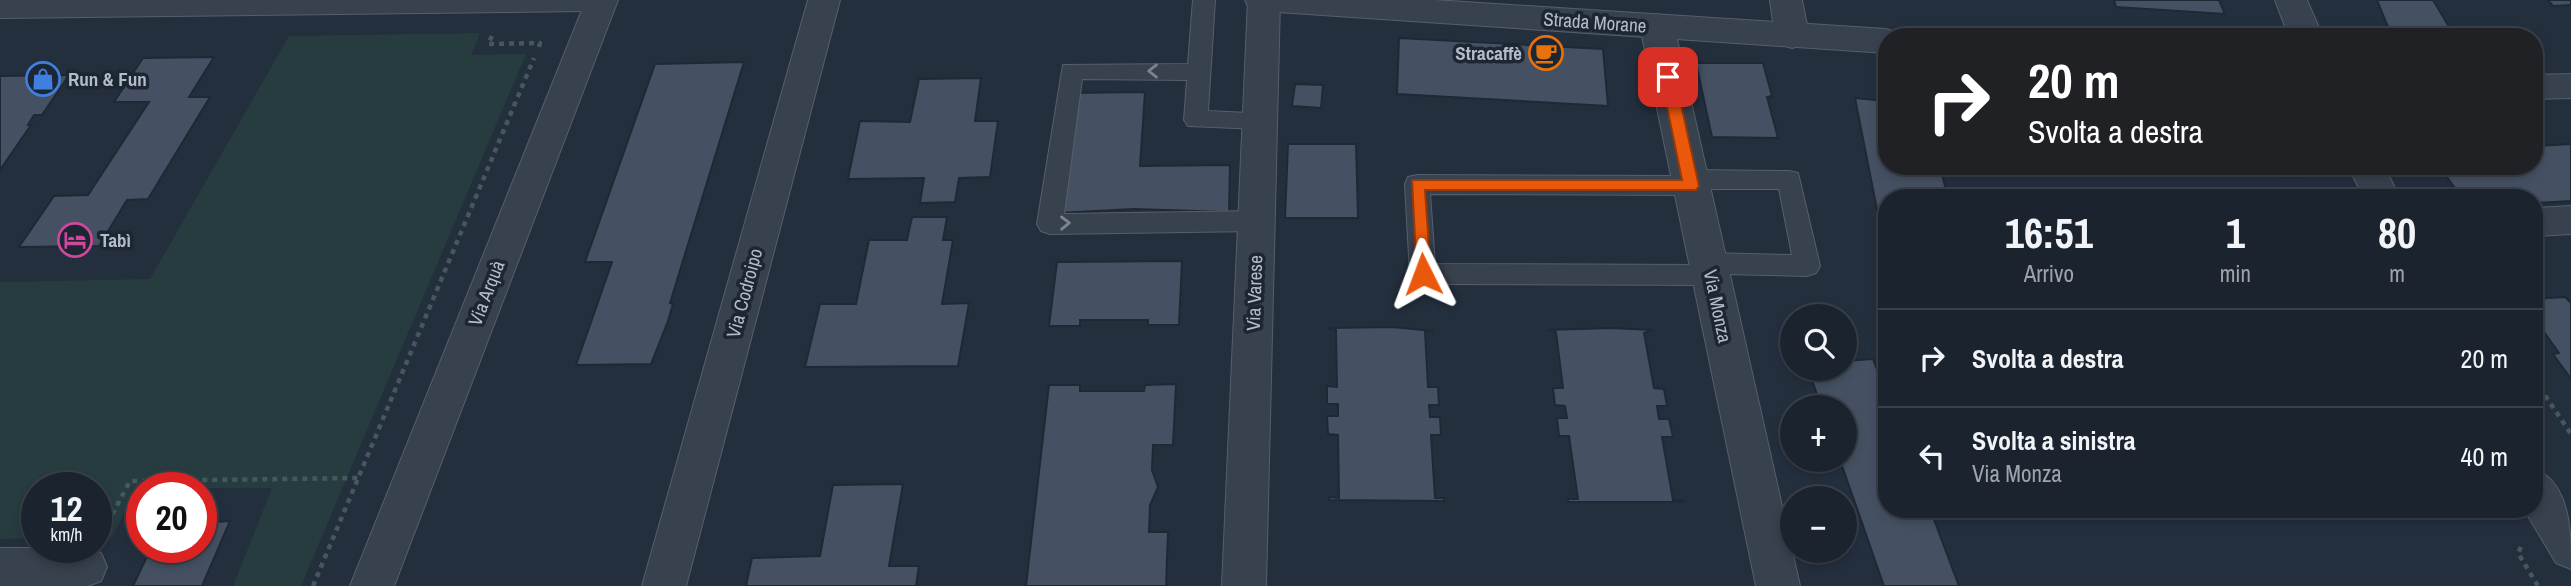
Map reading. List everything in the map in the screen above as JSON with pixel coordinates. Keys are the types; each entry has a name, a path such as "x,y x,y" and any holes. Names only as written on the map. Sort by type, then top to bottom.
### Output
{"street":[{"path":"0,7 586,0"},
{"name":"Via Arquà","path":"372,586 602,0"},
{"name":"Via Codroipo","path":"664,586 824,0"},
{"name":"Strada Morane","path":"1262,0 1878,41"},
{"name":"Via Varese","path":"1244,586 1262,0"},
{"path":"1786,0 1792,36"},
{"path":"2291,0 2302,28"},
{"name":"Via Monza","path":"1657,26 1778,586"},
{"path":"2543,87 2571,86"},
{"path":"2543,222 2571,220"},
{"path":"2549,502 2571,549"},
{"path":"0,568 26,563"}],"lane":[{"path":"0,7 4,0"},
{"path":"1204,0 1196,120 1260,120"},
{"path":"1199,72 1071,71 1050,224 1256,221"},
{"path":"1789,180 1807,266 1423,274 1417,184 1691,182 1789,180"}],"path":[{"path":"313,586 540,43 488,44 507,2"},
{"path":"2543,392 2571,434"},
{"path":"112,515 130,481 359,478"}],"green space":[{"path":"480,33 471,55 526,54 301,586 233,586 272,488 217,488 217,472 126,472 126,510 112,537 112,472 21,472 21,538 0,539 0,282 150,279 289,36"}],"building":[{"path":"2114,0 2219,0 2225,14 2116,7"},
{"path":"2377,0 2433,0 2450,28 2407,28 2388,27"},
{"path":"2548,0 2571,0 2571,5 2553,6"},
{"path":"1399,38 1603,49 1608,106 1397,94"},
{"path":"214,57 189,97 210,97 148,199 127,200 99,246 19,247 54,196 88,195 149,102 114,102 143,58"},
{"path":"744,62 670,303 673,304 668,321 651,364 576,365 612,262 585,262 655,64"},
{"path":"1696,63 1763,63 1772,96 1767,97 1778,138 1712,137"},
{"path":"69,75 42,115 34,115 28,125 31,125 0,170 0,76"},
{"path":"981,78 975,121 998,121 990,177 959,178 955,202 920,203 924,178 848,179 860,121 910,122 919,79"},
{"path":"1295,84 1323,85 1321,108 1292,106"},
{"path":"1145,92 1140,166 1230,165 1229,212 1134,209 1057,213 1069,93"},
{"path":"1855,98 1878,100 1878,175 1942,175 1946,189 1878,189 1878,215"},
{"path":"1288,144 1356,144 1358,218 1285,218"},
{"path":"2571,144 2571,201 2543,203 2543,189 2456,189 2445,175 2543,175 2543,146"},
{"path":"2264,175 2297,175 2298,177"},
{"path":"912,217 947,217 943,240 953,240 942,304 969,303 958,366 805,367 820,304 856,304 869,240 907,240"},
{"path":"1182,261 1179,325 1148,325 1148,320 1080,320 1080,326 1049,326 1057,262"},
{"path":"2565,297 2571,303 2571,379 2553,354 2559,353 2543,331 2543,298"},
{"path":"1392,327 1434,331 1425,331 1428,387 1438,387 1439,405 1429,405 1430,417 1440,417 1441,435 1431,435 1435,498 1444,498 1444,501 1329,500 1329,497 1339,498 1338,435 1328,434 1327,416 1338,416 1338,404 1327,404 1327,386 1337,387 1336,330 1328,328"},
{"path":"1547,330 1653,330 1644,333 1654,388 1664,389 1667,406 1657,406 1659,419 1669,419 1673,437 1662,437 1673,500 1683,502 1568,502 1568,499 1578,499 1569,436 1559,436 1557,418 1567,418 1565,406 1555,405 1553,388 1563,388 1556,332"},
{"path":"1873,359 1878,372 1878,518 1933,518 1959,586 1884,586 1857,509 1857,486 1849,486 1844,472 1857,472 1857,395 1817,395 1812,381 1857,381 1857,360"},
{"path":"1176,384 1173,445 1153,445 1152,470 1158,487 1150,505 1149,532 1168,532 1166,586 1026,586 1049,385 1080,385 1080,391 1144,391 1145,385"},
{"path":"903,484 889,566 919,566 916,586 746,586 752,558 820,556 833,485"},
{"path":"230,521 217,551 217,522"},
{"path":"144,563 212,563 202,586 133,586"}],"place":[{"name":"Stracaffè","path":"1546,53"},
{"name":"Run & Fun","path":"43,79"},
{"name":"Tabì","path":"75,240"}],"route":[{"path":"1423,274 1417,184 1691,186 1668,77"}]}
